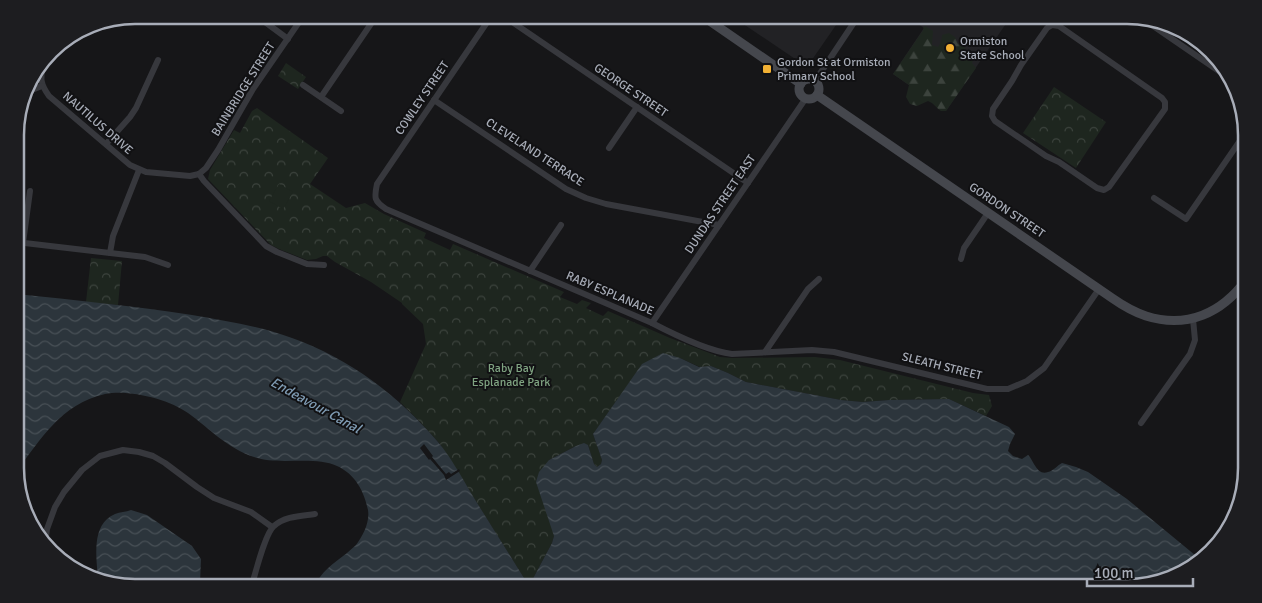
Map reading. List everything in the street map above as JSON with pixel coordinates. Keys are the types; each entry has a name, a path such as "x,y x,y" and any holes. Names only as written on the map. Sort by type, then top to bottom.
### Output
{"street":[{"path":"267,24 288,38"},
{"name":"BAINBRIDGE STREET","path":"199,174 206,168 218,150 253,89 298,24"},
{"path":"321,97 371,24"},
{"name":"COWLEY STREET","path":"374,195 377,184 486,24"},
{"name":"GEORGE STREET","path":"515,24 748,182"},
{"path":"714,24 801,84"},
{"path":"815,81 853,24"},
{"path":"1052,25 1059,26 1162,98 1165,102 1165,109 1109,187 1104,190 1097,188 1059,162 1046,156 995,121 992,116 993,109 1021,65 1046,28 1052,25"},
{"path":"1156,28 1217,70"},
{"path":"106,144 136,108 158,60"},
{"path":"33,89 42,86 41,75"},
{"path":"812,79 818,86 819,92 812,98 806,98 801,95 801,84 806,80 812,79"},
{"path":"303,84 341,111"},
{"name":"NAUTILUS DRIVE","path":"42,86 49,96 130,165 146,172 190,176 199,174"},
{"name":"GORDON STREET","path":"817,95 1124,306 1145,316 1160,320 1193,319"},
{"name":"DUNDAS STREET EAST","path":"652,323 806,98"},
{"name":"CLEVELAND TERRACE","path":"434,100 566,188 586,198 606,204 719,226"},
{"path":"609,148 637,107"},
{"path":"1154,198 1186,220 1238,144"},
{"path":"110,253 113,236 139,170"},
{"path":"199,174 266,246 307,264 324,265"},
{"path":"24,236 30,191"},
{"name":"RABY ESPLANADE","path":"374,195 378,203 386,209 652,323 673,334 721,353 812,350 852,356"},
{"path":"961,259 964,248 988,213"},
{"path":"530,271 561,225"},
{"path":"24,243 145,257 168,265"},
{"path":"765,352 808,289 819,279"},
{"name":"SLEATH STREET","path":"852,356 987,389 1008,389 1027,381 1044,368 1099,289"},
{"path":"1141,423 1190,354 1195,340 1193,319 1221,306 1238,290"},
{"path":"46,535 55,508 64,492 82,470 100,456 123,450 153,456 166,463 214,498 251,512 272,527"},
{"path":"254,579 272,527 296,516 315,514"}],"shaded area":[{"path":"743,24 837,24 807,67"},
{"name":"Ormiston State School","path":"918,24 1006,24 946,111 893,74 924,28"}],"green space":[{"name":"Ormiston State School","path":"925,26 933,31 932,45 938,47 942,35 949,33 955,37 958,44 965,47 966,52 975,56 972,63 976,68 946,111 941,111 928,101 917,106 910,104 906,97 909,85 893,74"},
{"path":"286,63 306,77 298,89 278,76"},
{"path":"1054,87 1106,122 1076,168 1023,133"},
{"name":"Raby Bay Esplanade Park","path":"257,108 328,158 310,184 346,208 365,203 426,233 424,238 450,250 453,244 564,292 560,297 577,304 582,300 591,303 586,308 603,316 608,311 720,357 815,357 840,360 973,393 989,395 992,406 986,416 949,399 863,402 841,400 746,382 711,366 700,367 680,358 642,365 593,434 602,460 601,464 597,467 594,464 588,445 576,446 549,460 554,536 533,579 525,579 440,444 400,402 426,344 423,324 402,303 327,256 307,260 271,245 208,179 210,170 234,130 240,133 252,111"},
{"path":"279,184 293,192 283,209 269,201"},
{"path":"91,258 122,261 118,305 86,302"}],"water":[{"name":"Endeavour Canal","path":"24,295 192,315 255,327 280,334 334,356 372,380 423,425 447,453 525,579 319,579 332,564 356,545 367,524 368,510 361,490 354,478 343,469 328,463 318,461 275,461 254,457 235,449 180,408 148,396 114,393 89,399 64,415 44,435 24,461"},
{"path":"663,353 680,358 699,367 711,366 746,382 841,400 863,402 949,399 1009,427 1015,434 1008,451 1013,456 1022,459 1028,455 1041,472 1048,472 1062,463 1076,467 1088,472 1127,499 1196,556 1176,568 1163,573 1134,579 533,579 554,536 536,482 539,472 549,460 584,443 588,445 594,464 597,467 601,464 602,460 593,434 642,364"},
{"path":"131,510 147,515 192,546 201,559 200,579 135,579 113,577 97,573 96,552 98,534 107,519 115,514"}],"pier":[{"path":"424,444 446,474 449,472 451,474 459,469 460,471 446,480 444,475 420,448"}],"place":[{"name":"Ormiston State School","path":"950,48"},
{"name":"Gordon St at Ormiston Primary School","path":"767,69"}]}
